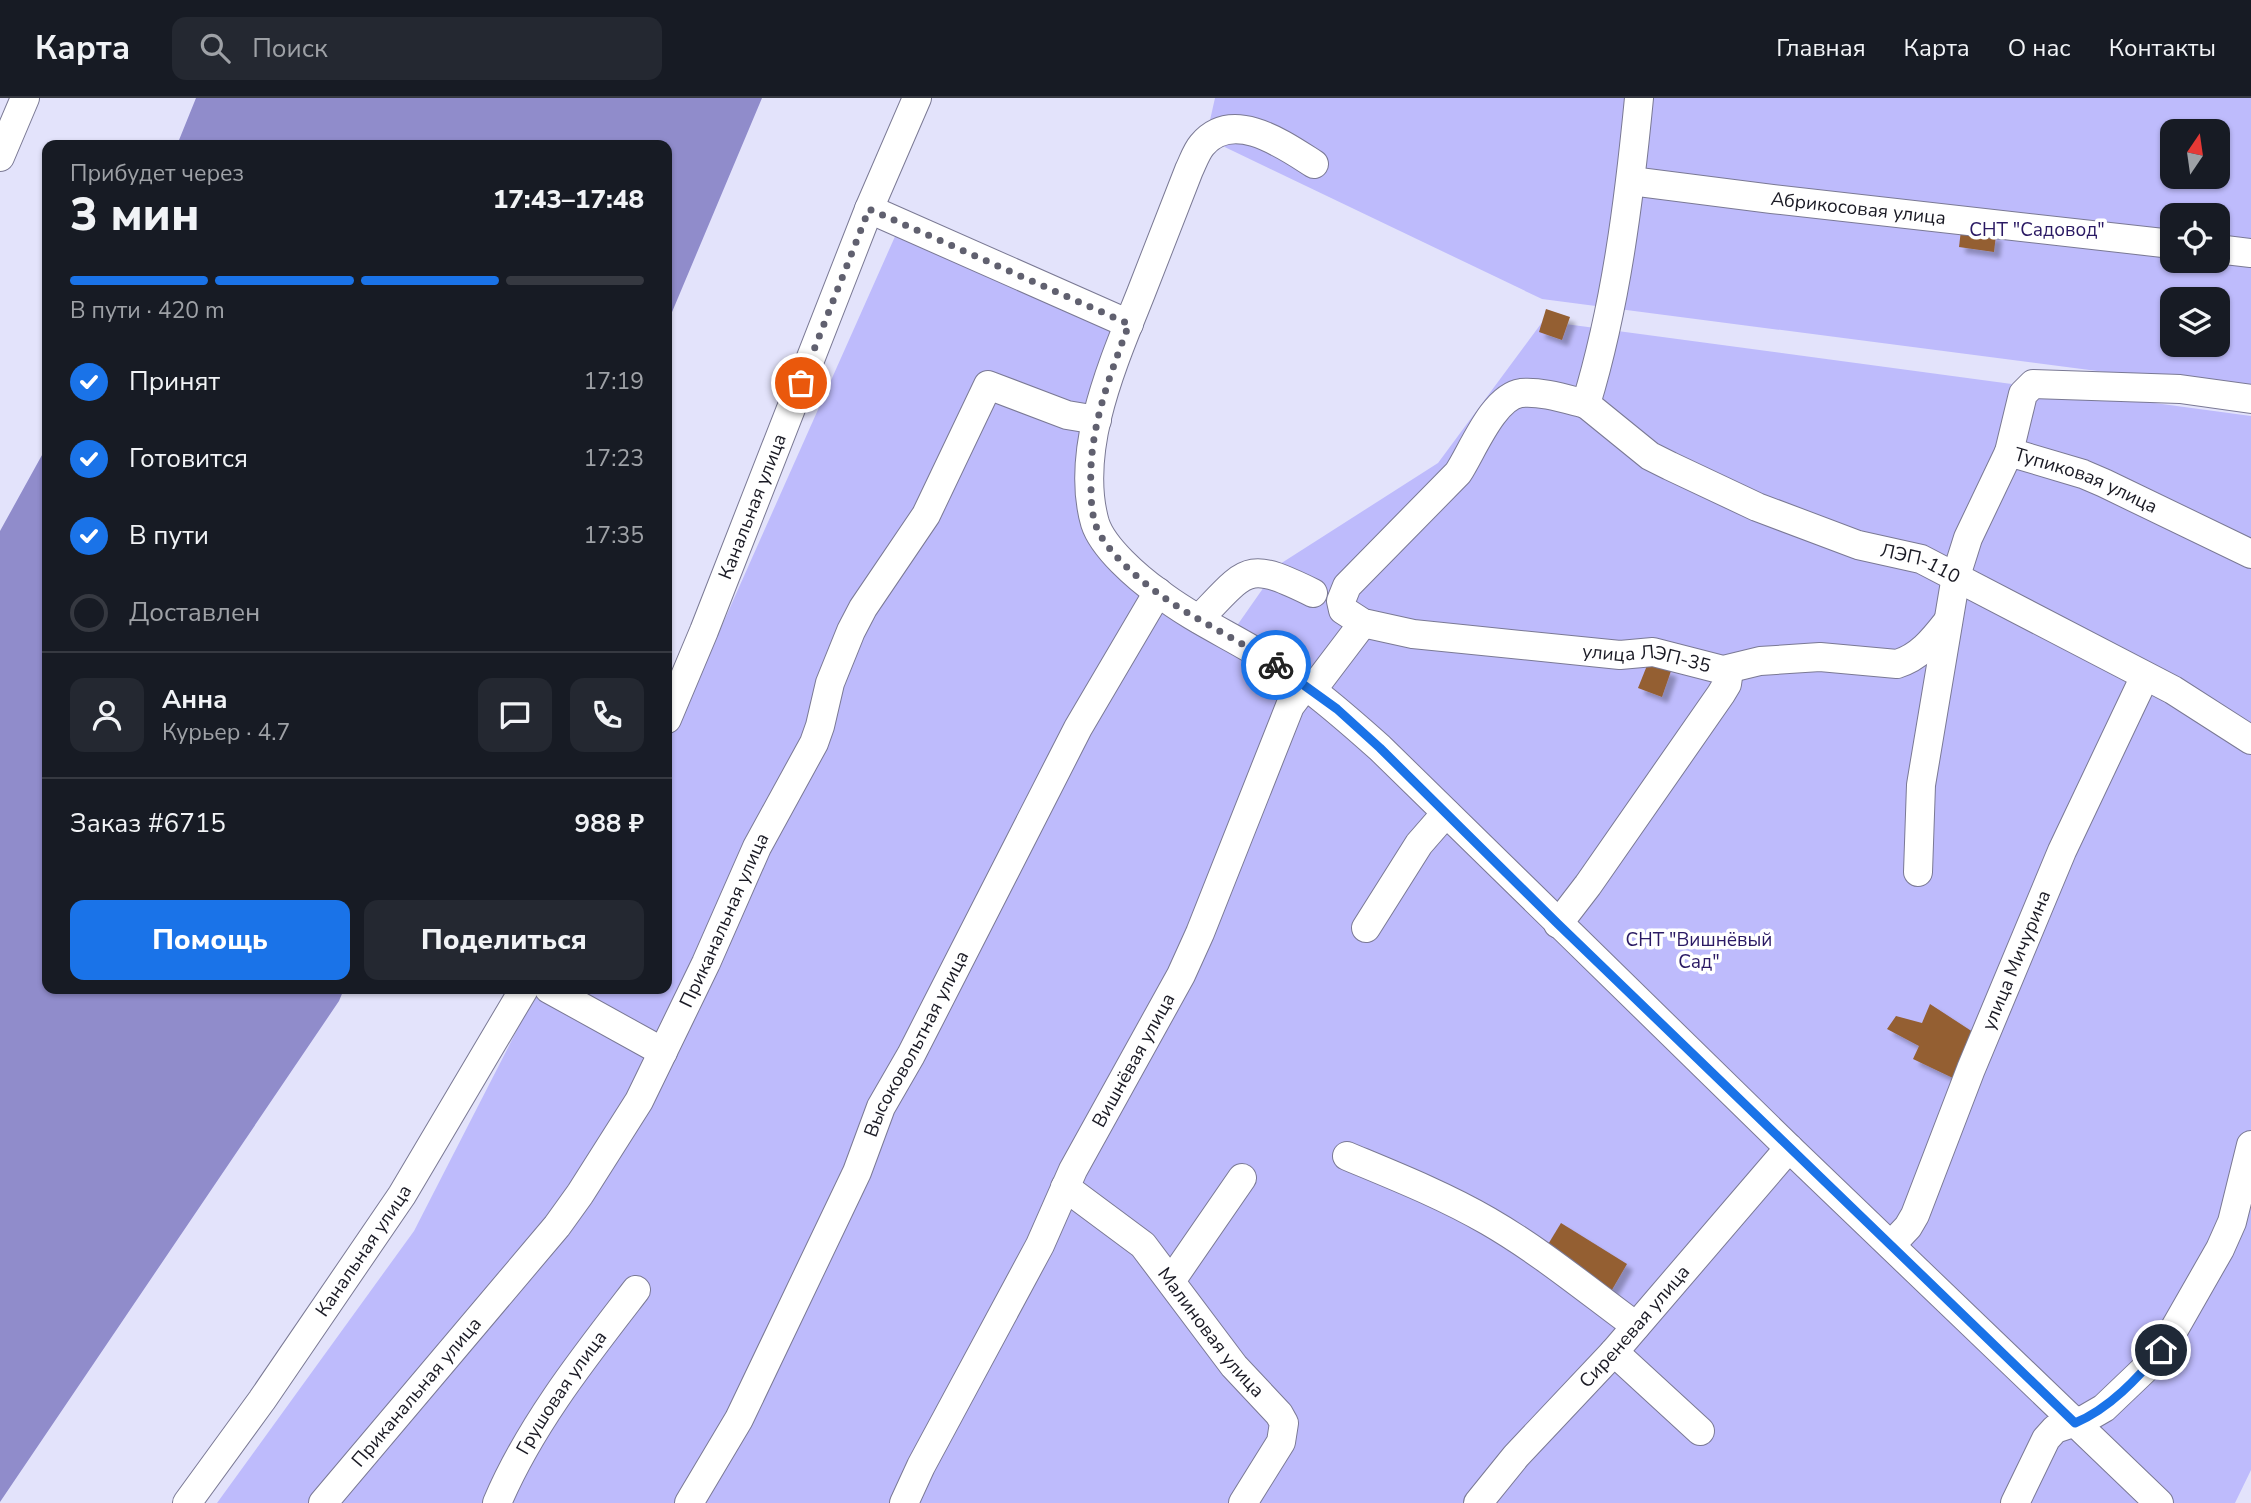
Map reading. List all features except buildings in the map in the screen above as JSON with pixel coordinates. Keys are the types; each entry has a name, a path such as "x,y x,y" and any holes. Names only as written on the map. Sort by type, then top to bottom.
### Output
{"street":[{"path":"0,157 25,98"},
{"name":"Канальная улица","path":"672,707 869,209 917,98"},
{"path":"1363,623 1343,610 1341,601 1347,586 1458,473 1487,421 1505,401 1517,394 1532,393 1586,404 1610,310 1631,181 1639,98"},
{"path":"1314,164 1270,137 1252,132 1228,130 1216,134 1201,146 1189,170 1129,324 1097,420 1090,472 1091,502 1096,526 1104,541 1157,593 1265,658 1309,688 1372,740 1789,1148 2159,1503"},
{"name":"Абрикосовая улица","path":"1631,181 2160,243"},
{"path":"869,209 1129,324"},
{"path":"2230,251 2251,253"},
{"path":"2009,452 2024,394 2033,384 2180,389 2251,399"},
{"name":"Приканальная улица","path":"323,1503 557,1226 639,1101 706,963 757,847 814,743 830,683 851,631 863,608 926,515 988,385 1056,411 1097,420"},
{"name":"ЛЭП-110","path":"1586,404 1650,456 1757,507 1858,545 1922,559 2173,690 2251,740"},
{"name":"Тупиковая улица","path":"1917,872 1921,785 1956,576 1968,538 2009,452 2093,478 2251,554"},
{"path":"1199,619 1236,581 1247,574 1269,573 1313,593"},
{"name":"Высоковольтная улица","path":"689,1503 739,1419 857,1172 881,1107 911,1055 1078,728 1157,593"},
{"name":"улица ЛЭП-35","path":"1363,623 1426,636 1620,655 1653,652 1729,670 1760,661 1820,657 1897,664 1921,652 1948,621"},
{"name":"Вишнёвая улица","path":"904,1503 920,1466 1040,1245 1065,1187 1181,975 1282,722 1295,698 1319,681 1363,623"},
{"path":"1558,924 1721,694 1727,684 1729,670"},
{"name":"улица Мичурина","path":"1891,1245 1915,1215 1971,1069 2062,850 2145,676"},
{"path":"1366,928 1419,844 1446,813"},
{"name":"Канальная улица","path":"187,1503 270,1389 402,1195 521,994"},
{"path":"558,994 663,1052"},
{"path":"2015,1503 2046,1439 2054,1429 2094,1415 2113,1400 2147,1367 2172,1333 2232,1222 2251,1145"},
{"name":"Сиреневая улица","path":"1478,1503 1516,1456 1614,1352 1789,1148"},
{"path":"1347,1156 1417,1185 1488,1221 1523,1243 1636,1326"},
{"path":"1171,1281 1242,1178"},
{"name":"Малиновая улица","path":"1065,1187 1143,1245 1234,1366 1279,1413 1284,1423 1284,1434 1276,1452 1265,1465 1243,1503"},
{"name":"Грушовая улица","path":"497,1503 509,1475 540,1425 587,1354 636,1290"},
{"path":"1614,1352 1700,1431"}],"green space":[{"name":"СНТ \"Садовод\"","path":"1215,98 2251,98 2251,391 1542,299 1206,138"},
{"name":"СНТ \"Вишнёвый Сад\"","path":"897,232 1084,308 1128,342 1091,457 1093,532 1222,647 1280,564 1438,463 1543,321 2251,416 2251,1470 2235,1503 217,1503 414,1231 535,994 672,994 672,727 712,648"}],"shaded area":[{"path":"196,98 762,98 672,312 672,140 179,140"},
{"path":"42,455 42,994 342,994 0,1502 0,531"}],"way so far":[{"path":"801,383 869,209 1129,324 1091,446 1091,502 1096,526 1104,541 1124,563 1157,593 1276,665"}],"route":[{"path":"1276,665 1337,709 1380,748 1558,924 2075,1423 2104,1408 2161,1350"}]}
